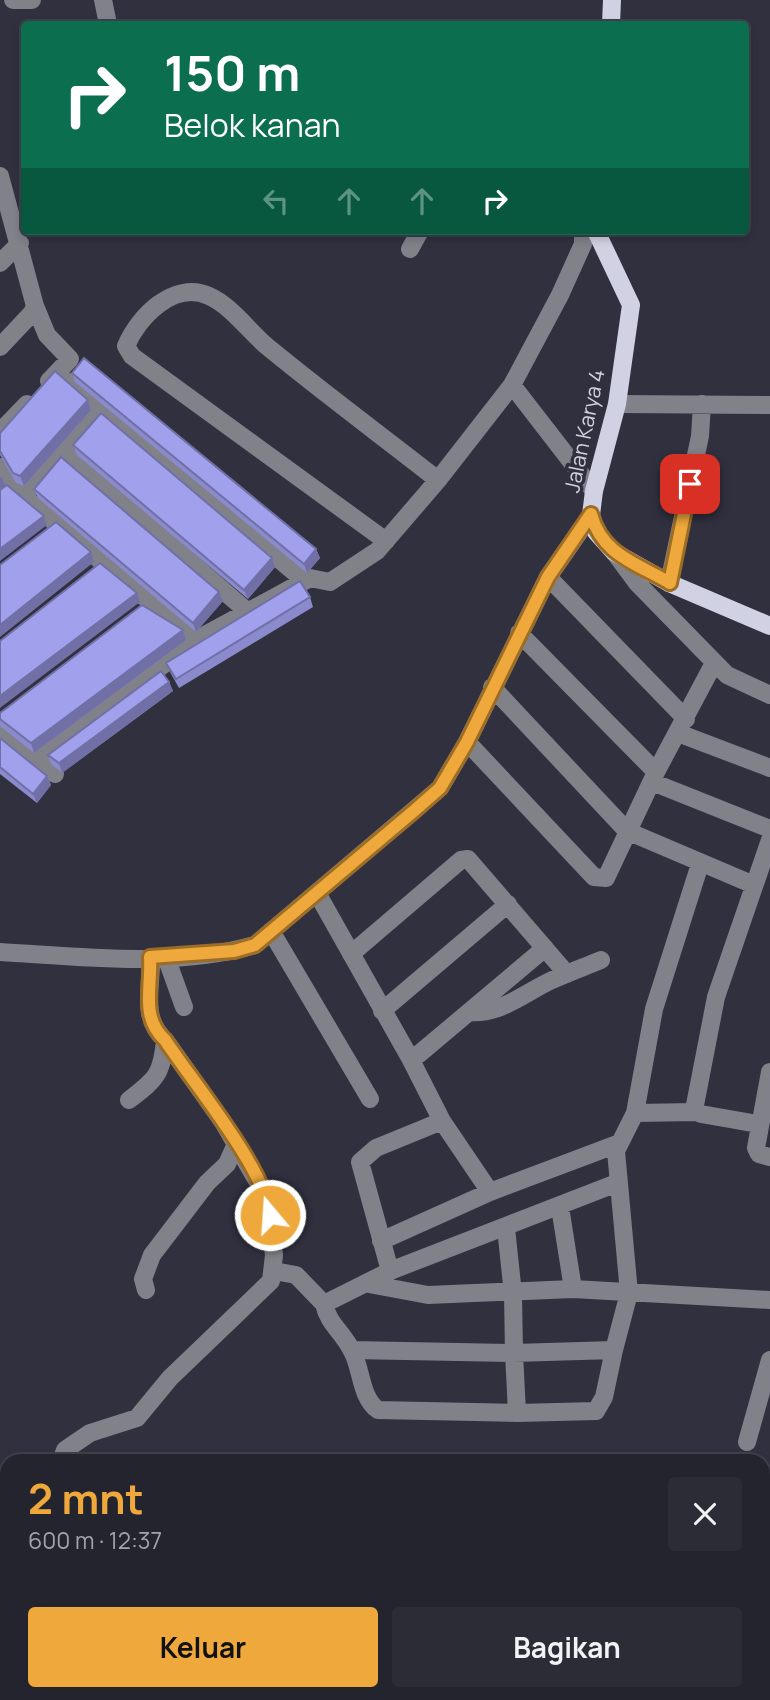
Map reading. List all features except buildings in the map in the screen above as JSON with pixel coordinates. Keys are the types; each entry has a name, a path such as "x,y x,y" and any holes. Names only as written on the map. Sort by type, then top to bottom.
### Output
{"main road":[{"path":"611,21 612,0"},
{"name":"Jalan Karya 4","path":"598,235 631,305 617,404 594,491 591,514 598,536 614,552 670,583 770,626"}],"street":[{"path":"13,0 32,0"},
{"path":"103,0 107,21"},
{"path":"0,432 70,359 47,335 34,306 20,243 1,179"},
{"path":"410,249 418,235"},
{"path":"37,760 196,640 310,578 330,582 348,573 386,541 512,386 560,295 583,244 583,235"},
{"path":"0,263 20,243"},
{"path":"386,541 132,356 126,346 131,334 162,301 190,293 208,295 286,362 438,480"},
{"path":"0,347 32,313 34,306"},
{"path":"57,373 305,581"},
{"path":"512,386 594,491"},
{"path":"617,404 770,405"},
{"path":"670,583 700,436 702,404"},
{"path":"12,492 64,452 102,411"},
{"path":"64,452 248,612"},
{"path":"0,467 12,492 59,525 99,567 144,605 196,640"},
{"path":"0,952 158,957 234,951 255,945 440,788 467,742 548,577 591,514"},
{"path":"40,540 59,525"},
{"path":"614,552 637,583 727,676 770,695"},
{"path":"548,577 682,726 770,768"},
{"path":"519,633 654,777 770,829"},
{"path":"467,742 594,877 606,878 654,777 714,663"},
{"path":"492,687 627,831 754,886"},
{"path":"0,733 55,774"},
{"path":"696,1112 716,997 770,840"},
{"path":"351,954 461,860 468,859 567,974"},
{"path":"274,1271 302,1279 324,1304 334,1328 352,1350 368,1400 378,1410 517,1413 596,1411 604,1397 629,1293 616,1156 635,1112 654,1009 700,864"},
{"path":"317,892 442,1121 490,1192"},
{"path":"382,1011 508,904"},
{"path":"271,931 370,1099"},
{"path":"410,1058 470,1012 545,948"},
{"path":"158,957 184,1007"},
{"path":"64,1454 65,1450 90,1433 137,1418 170,1378 263,1292 274,1271 269,1205 236,1144 165,1040 150,1023 158,957"},
{"path":"470,1012 483,1013 504,1005 601,960"},
{"path":"130,1100 156,1079 163,1060 165,1040"},
{"path":"770,1072 758,1124 757,1151 770,1157"},
{"path":"635,1112 696,1112 758,1124"},
{"path":"390,1271 360,1163 376,1148 442,1121"},
{"path":"381,1241 490,1192 620,1143"},
{"path":"146,1290 144,1279 152,1255 207,1183 233,1156 236,1144"},
{"path":"324,1304 349,1290 369,1284 390,1271 617,1183"},
{"path":"560,1207 573,1289"},
{"path":"506,1228 513,1294 517,1413"},
{"path":"369,1284 428,1295 513,1294 573,1289 770,1300"},
{"path":"352,1350 514,1353 614,1350"},
{"path":"747,1442 770,1360"}],"route":[{"path":"270,1215 266,1196 223,1122 150,1023 150,957 234,951 255,945 415,810 440,788 467,742 548,577 591,514 598,536 614,552 670,583 690,484"}]}
